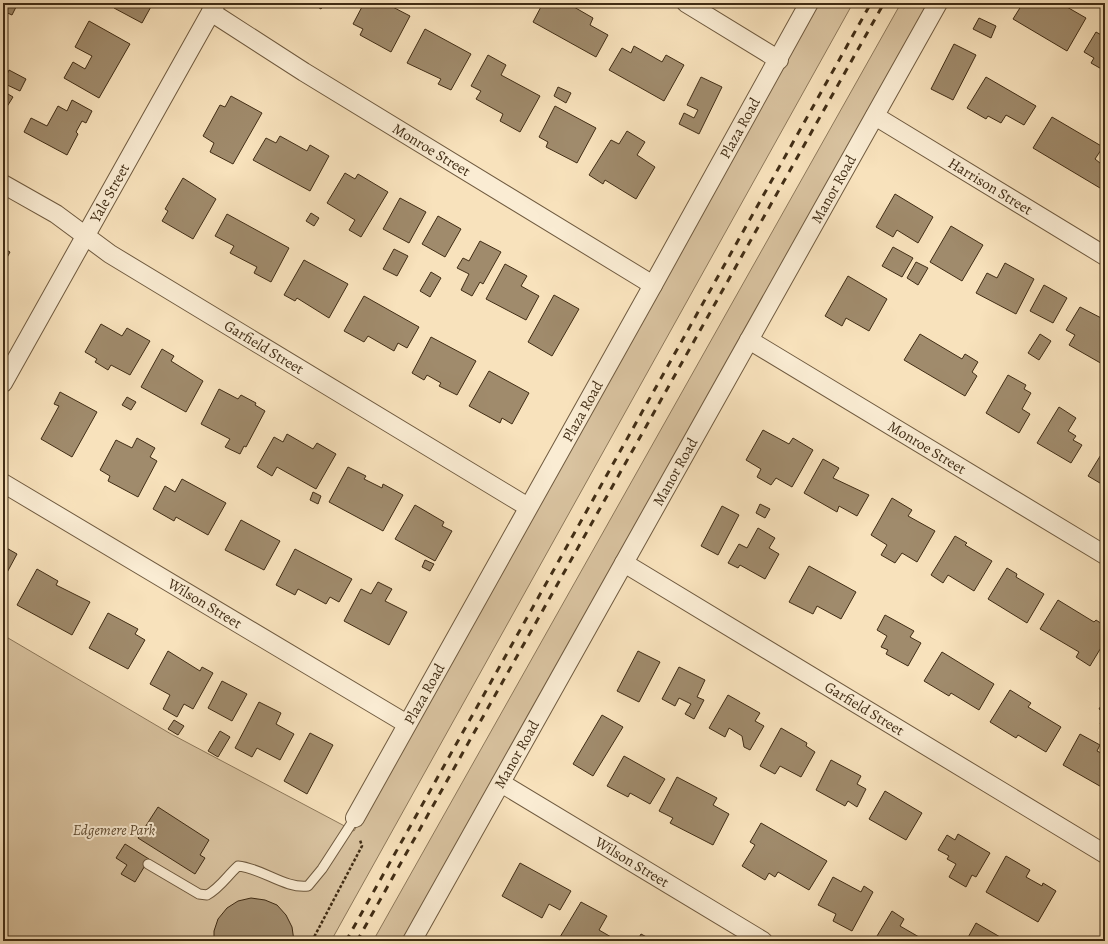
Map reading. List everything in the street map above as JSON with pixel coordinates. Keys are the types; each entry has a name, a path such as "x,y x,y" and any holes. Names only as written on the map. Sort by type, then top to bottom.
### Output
{"street":[{"path":"686,3 778,60"},
{"name":"Plaza Road","path":"355,818 809,3"},
{"name":"Manor Road","path":"412,941 502,783 938,3"},
{"name":"Yale Street","path":"3,383 213,8"},
{"name":"Monroe Street","path":"213,8 304,72 653,285"},
{"name":"Harrison Street","path":"875,116 1105,256"},
{"name":"Garfield Street","path":"3,184 56,214 110,254 528,507"},
{"name":"Monroe Street","path":"749,340 1105,555"},
{"name":"Wilson Street","path":"3,483 406,724"},
{"name":"Garfield Street","path":"624,563 1105,854"},
{"name":"Wilson Street","path":"502,783 763,941"}],"lane":[{"path":"148,864 199,894 206,895 218,888 230,873 238,866 249,867 299,887 308,886 322,869 355,818"}],"path":[{"path":"312,941 362,846 355,818"},
{"path":"3,931 11,941"}],"green space":[{"name":"Edgemere Park","path":"808,3 853,3 331,941 3,941 3,635 171,734 354,831"},
{"path":"901,3 934,3 410,941 373,941"}],"building":[{"path":"3,3 18,3 12,15 3,11"},
{"path":"116,3 153,3 142,23 114,8"},
{"path":"311,3 325,3 321,9"},
{"path":"364,3 385,3 410,16 391,52 360,35 363,29 353,24"},
{"path":"543,3 576,3 574,7 593,18 590,25 608,35 596,57 533,22"},
{"path":"1023,3 1060,3 1086,18 1067,51 1013,19"},
{"path":"979,18 996,26 991,38 973,29"},
{"path":"89,21 130,44 99,98 64,78 73,62 85,69 92,56 75,47"},
{"path":"425,29 471,54 451,90 438,84 441,79 407,63"},
{"path":"1096,32 1105,37 1105,71 1091,63 1094,58 1084,52"},
{"path":"954,44 976,55 953,100 931,89"},
{"path":"634,46 662,62 666,55 684,65 664,101 609,70 622,48 631,53"},
{"path":"488,55 506,65 501,75 540,96 520,132 500,121 503,114 476,99 481,91 471,86"},
{"path":"9,70 26,79 20,91 3,83"},
{"path":"701,77 722,87 699,134 679,124 684,113 694,118 698,110 687,105"},
{"path":"986,77 1036,106 1024,125 1006,115 1001,123 988,116 986,119 967,108"},
{"path":"558,87 571,93 566,103 554,96"},
{"path":"3,91 13,97 3,113"},
{"path":"231,96 262,113 233,164 210,152 214,143 203,136 220,105 225,107"},
{"path":"72,100 92,111 86,123 82,121 76,132 78,134 67,155 24,132 31,118 47,126 58,106 67,111"},
{"path":"555,106 596,128 577,163 546,147 548,142 539,137"},
{"path":"1052,117 1103,147 1095,159 1100,163 1105,155 1105,191 1033,148"},
{"path":"627,131 645,142 637,155 655,167 636,199 605,180 603,184 589,175 611,140 619,144"},
{"path":"280,136 307,151 310,145 329,156 310,191 253,160 266,138 276,143"},
{"path":"345,173 355,179 358,174 388,192 361,237 349,230 355,220 327,203"},
{"path":"183,178 216,199 193,239 162,221 168,211 165,209"},
{"path":"895,194 933,217 918,243 897,230 893,237 876,227"},
{"path":"400,198 426,212 409,243 383,229"},
{"path":"311,213 319,218 314,226 306,221"},
{"path":"227,214 289,248 271,282 254,273 257,267 230,253 234,246 215,236"},
{"path":"438,216 461,229 445,257 422,244"},
{"path":"951,226 983,245 962,281 930,262"},
{"path":"480,241 501,252 483,284 480,282 472,296 461,290 469,274 457,268 463,258 469,261"},
{"path":"893,247 913,258 902,277 882,266"},
{"path":"3,248 10,252 3,265"},
{"path":"394,249 408,256 397,276 383,269"},
{"path":"304,260 348,284 329,318 297,298 295,301 284,295"},
{"path":"916,262 928,268 918,285 907,278"},
{"path":"1005,263 1034,279 1016,314 976,293 987,273 997,278"},
{"path":"505,264 527,276 521,286 539,296 526,320 486,299"},
{"path":"431,272 441,278 430,297 420,291"},
{"path":"848,276 887,299 869,331 846,318 842,326 825,316"},
{"path":"1044,285 1067,298 1053,323 1030,311"},
{"path":"554,295 579,309 552,356 528,342"},
{"path":"364,296 419,327 407,348 398,343 394,351 368,336 364,342 344,331"},
{"path":"1080,307 1105,320 1104,365 1069,345 1075,335 1066,330"},
{"path":"101,324 122,336 127,328 150,341 130,375 111,365 108,370 95,362 97,359 85,352"},
{"path":"920,334 962,359 965,354 978,362 972,372 977,376 965,396 904,360"},
{"path":"1040,334 1051,341 1039,360 1028,353"},
{"path":"431,337 476,361 457,395 439,386 441,383 427,375 424,380 412,373"},
{"path":"162,349 174,356 171,361 203,381 186,412 141,387"},
{"path":"489,371 529,393 512,424 502,418 500,423 469,406"},
{"path":"1008,375 1026,385 1024,389 1031,393 1022,409 1030,414 1019,433 986,413"},
{"path":"219,389 238,399 241,395 256,403 255,405 265,411 246,447 244,446 240,454 225,447 230,439 201,424"},
{"path":"60,392 97,412 72,457 41,439 59,406 54,404"},
{"path":"127,397 136,402 131,410 122,405"},
{"path":"1059,407 1076,418 1068,431 1076,436 1073,440 1082,445 1071,463 1037,443"},
{"path":"763,430 789,444 793,438 813,450 792,487 776,478 771,485 757,477 761,469 746,460"},
{"path":"287,434 313,449 317,443 336,454 316,489 277,467 272,476 257,467 274,437 283,442"},
{"path":"137,438 155,448 150,457 157,461 138,497 108,481 110,476 100,470 116,440 132,448"},
{"path":"1102,453 1105,454 1105,486 1088,476"},
{"path":"823,459 839,468 833,478 869,495 857,516 839,506 837,512 804,493"},
{"path":"348,467 366,476 364,479 382,488 383,484 403,495 383,531 329,502"},
{"path":"182,479 226,503 208,535 176,517 174,521 153,509 165,486 175,492"},
{"path":"313,492 321,496 318,504 310,500"},
{"path":"892,498 912,510 908,516 935,531 917,562 902,553 895,563 881,555 887,545 871,535"},
{"path":"760,504 770,509 765,518 756,513"},
{"path":"415,505 444,522 442,526 452,531 435,561 395,539"},
{"path":"722,506 739,515 718,555 701,546"},
{"path":"241,520 280,541 264,570 225,550"},
{"path":"758,528 775,538 769,548 779,554 765,579 740,565 738,568 728,563 739,544 747,548"},
{"path":"955,536 967,543 965,545 992,561 974,591 948,575 943,583 931,575"},
{"path":"3,546 17,554 3,580"},
{"path":"295,549 352,579 339,602 330,597 326,604 298,589 295,595 276,585"},
{"path":"425,560 434,564 430,571 422,567"},
{"path":"809,566 856,592 841,619 817,606 813,614 789,602"},
{"path":"1007,568 1017,574 1016,577 1044,594 1027,623 988,599"},
{"path":"37,569 58,581 56,585 90,602 72,635 17,605"},
{"path":"378,582 392,589 385,601 407,612 389,645 344,621 361,589 371,594"},
{"path":"1058,600 1094,622 1096,620 1105,626 1105,641 1090,666 1076,657 1079,652 1040,629"},
{"path":"108,613 138,629 135,634 145,640 128,669 89,648"},
{"path":"885,615 914,631 910,637 921,643 908,666 886,654 888,650 881,647 887,636 877,630"},
{"path":"168,651 200,671 202,667 213,673 193,709 184,704 177,717 163,709 170,695 150,684"},
{"path":"638,651 660,662 639,702 617,691"},
{"path":"942,652 994,684 979,710 951,693 949,696 924,681"},
{"path":"679,667 705,680 697,697 704,700 694,719 685,714 691,704 679,698 675,706 662,699"},
{"path":"222,681 247,694 232,721 208,708"},
{"path":"1010,690 1031,703 1028,707 1061,727 1046,752 1018,735 1016,738 990,722"},
{"path":"728,695 760,713 755,721 764,726 750,750 744,747 742,736 729,728 725,737 709,728"},
{"path":"1105,699 1105,713 1099,709"},
{"path":"259,702 281,713 276,724 294,734 280,760 257,748 252,757 235,748"},
{"path":"602,715 623,727 593,776 573,764"},
{"path":"1105,716 1105,727 1100,724"},
{"path":"174,720 184,726 178,735 168,729"},
{"path":"781,728 807,743 806,746 815,752 801,777 780,766 775,774 760,766"},
{"path":"220,731 230,737 218,757 208,751"},
{"path":"310,733 333,745 307,794 284,781"},
{"path":"1080,734 1100,745 1097,751 1105,755 1105,789 1063,765"},
{"path":"624,756 665,779 650,804 630,793 628,797 607,786"},
{"path":"831,760 861,776 857,784 866,789 857,807 848,801 845,806 816,790"},
{"path":"677,777 717,798 713,805 729,814 713,845 670,823 673,818 659,811"},
{"path":"885,791 922,813 906,840 869,819"},
{"path":"158,807 209,840 200,855 205,858 195,874 138,838"},
{"path":"761,823 827,861 809,890 778,872 775,877 769,873 765,880 742,866 755,845 750,842"},
{"path":"958,834 990,853 976,877 972,875 966,887 949,877 956,864 947,859 949,856 938,850 947,835 955,840"},
{"path":"125,844 149,859 135,882 121,874 127,865 116,858"},
{"path":"1006,856 1030,870 1026,877 1042,886 1043,883 1056,891 1038,922 986,892"},
{"path":"520,863 571,891 560,910 549,904 542,918 502,896"},
{"path":"833,877 861,892 864,886 873,892 852,931 833,921 836,914 818,905"},
{"path":"251,898 265,900 277,905 286,915 292,927 294,941 214,941 214,931 218,919 227,908 238,901"},
{"path":"581,902 607,916 599,930 618,941 566,941 560,937"},
{"path":"892,911 904,919 900,926 919,937 917,941 874,941"},
{"path":"976,923 1007,941 966,941"},
{"path":"641,934 654,941 637,941"}],"railway":[{"path":"346,941 871,3"},
{"path":"357,941 884,3"}]}
